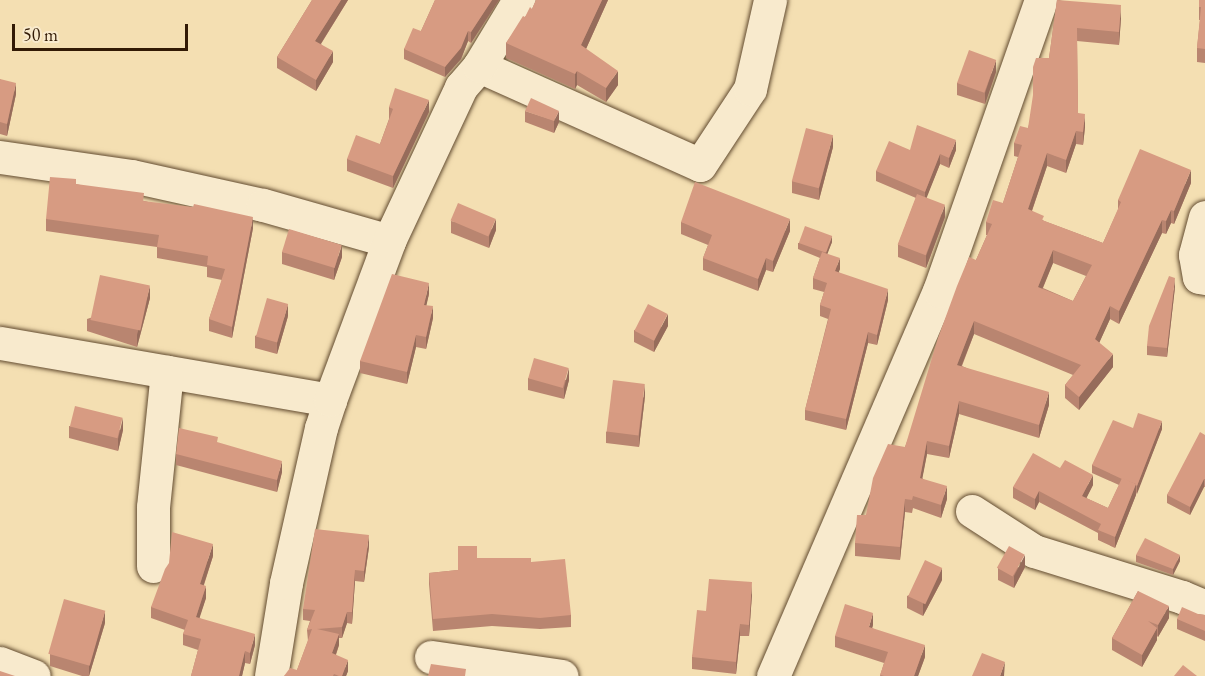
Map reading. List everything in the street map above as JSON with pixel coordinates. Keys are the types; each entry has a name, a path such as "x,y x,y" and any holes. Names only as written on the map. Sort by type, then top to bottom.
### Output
{"street":[{"path":"271,676 286,583 321,428 330,400 389,241 461,87 479,66 519,0"},
{"path":"479,66 700,165 750,89 770,0"},
{"path":"773,676 939,291 1041,0"},
{"path":"0,157 132,176 262,205 389,241"},
{"path":"1205,217 1195,255 1199,277 1205,278"},
{"path":"0,343 330,400"},
{"path":"153,566 153,507 166,372"},
{"path":"972,511 1034,551 1182,597 1205,607"},
{"path":"431,657 562,676"},
{"path":"0,663 34,676"}],"building":[{"path":"312,0 341,0 315,41 333,51 316,80 277,57"},
{"path":"435,0 492,0 471,32 468,31 461,48 445,67 404,49 413,28 421,31"},
{"path":"536,0 602,0 581,45 618,71 606,88 577,71 575,74 506,43 523,16 525,17 530,7 532,9"},
{"path":"1057,0 1121,5 1119,32 1077,28 1078,113 1085,114 1083,132 1076,131 1066,160 1047,153 1028,209 1044,216 1042,220 1103,243 1140,149 1191,170 1174,211 1171,210 1166,221 1162,220 1119,311 1110,306 1095,339 1113,354 1079,397 1065,385 1081,365 974,321 957,365 1049,392 1039,425 959,401 949,446 927,441 920,478 947,486 941,505 913,496 912,500 905,499 900,547 855,543 857,515 866,515 873,478 888,444 905,447 938,338 957,286 969,257 976,260 992,224 986,222 993,200 1003,203 1022,145 1014,143 1020,126 1028,128 1033,95 1033,67 1036,58 1049,58","holes":["1053,250 1092,265 1073,301 1038,287"]},
{"path":"1199,0 1205,0 1205,49 1197,48 1201,7 1199,7"},
{"path":"969,50 996,60 984,93 957,83"},
{"path":"0,79 16,83 7,124 0,122"},
{"path":"395,88 429,100 393,176 347,159 356,135 380,144 393,109 389,107"},
{"path":"531,98 559,111 554,121 525,111"},
{"path":"917,125 956,140 949,158 940,154 925,192 876,171 889,141 910,150"},
{"path":"806,128 833,135 819,188 792,181"},
{"path":"50,177 76,179 76,184 144,193 143,201 193,207 194,204 253,217 232,327 209,319 225,269 207,265 208,256 157,247 159,235 46,219"},
{"path":"695,182 790,219 773,261 766,258 758,279 703,258 712,235 681,222"},
{"path":"917,194 945,205 926,255 898,244"},
{"path":"458,203 496,219 488,237 451,220"},
{"path":"805,226 832,236 826,253 799,243"},
{"path":"289,229 342,245 335,268 282,252"},
{"path":"822,252 840,258 835,271 888,289 877,335 868,332 846,419 805,410 831,309 820,305 827,283 813,278"},
{"path":"392,274 429,283 424,305 433,306 426,337 416,335 407,372 360,361"},
{"path":"100,275 150,286 140,331 90,320"},
{"path":"1169,276 1175,278 1167,348 1147,346 1149,326"},
{"path":"267,298 288,304 277,343 256,336"},
{"path":"648,304 668,314 654,341 634,331"},
{"path":"534,358 569,368 563,388 528,378"},
{"path":"613,380 645,384 638,436 607,432"},
{"path":"75,406 123,418 117,438 70,426"},
{"path":"1138,413 1162,421 1137,486 1092,465 1113,420 1133,428"},
{"path":"179,428 218,437 217,442 282,461 277,480 176,454"},
{"path":"1200,432 1205,435 1205,479 1190,507 1167,495"},
{"path":"1033,453 1060,468 1065,460 1093,475 1082,496 1108,508 1122,478 1136,484 1115,537 1098,530 1101,524 1039,491 1035,499 1013,487"},
{"path":"315,529 369,535 364,571 355,570 352,612 347,612 342,627 317,629 339,634 332,653 348,660 342,676 334,674 333,676 284,676 290,668 297,670 312,629 307,630 315,610 303,609"},
{"path":"172,532 213,544 200,584 206,586 196,617 255,634 250,653 245,651 239,676 191,676 201,639 183,634 188,620 151,607 169,563"},
{"path":"1145,538 1180,555 1173,569 1136,555"},
{"path":"458,546 477,546 477,558 531,558 531,562 565,559 571,615 540,618 492,614 433,619 429,573 458,570"},
{"path":"1009,546 1025,555 1013,577 997,568"},
{"path":"925,560 942,568 925,604 908,596"},
{"path":"709,579 752,582 749,625 740,624 736,662 692,657 697,610 706,611"},
{"path":"1138,591 1169,606 1158,625 1148,621 1157,628 1142,655 1112,638"},
{"path":"64,599 105,611 90,666 48,654"},
{"path":"845,604 873,613 869,627 925,645 914,676 880,675 888,652 835,636"},
{"path":"1182,607 1205,615 1205,631 1177,619"},
{"path":"982,653 1005,662 1000,676 972,676"},
{"path":"431,664 466,669 465,676 428,676"},
{"path":"1183,665 1197,676 1174,676"},
{"path":"0,671 15,676 0,676"}]}
